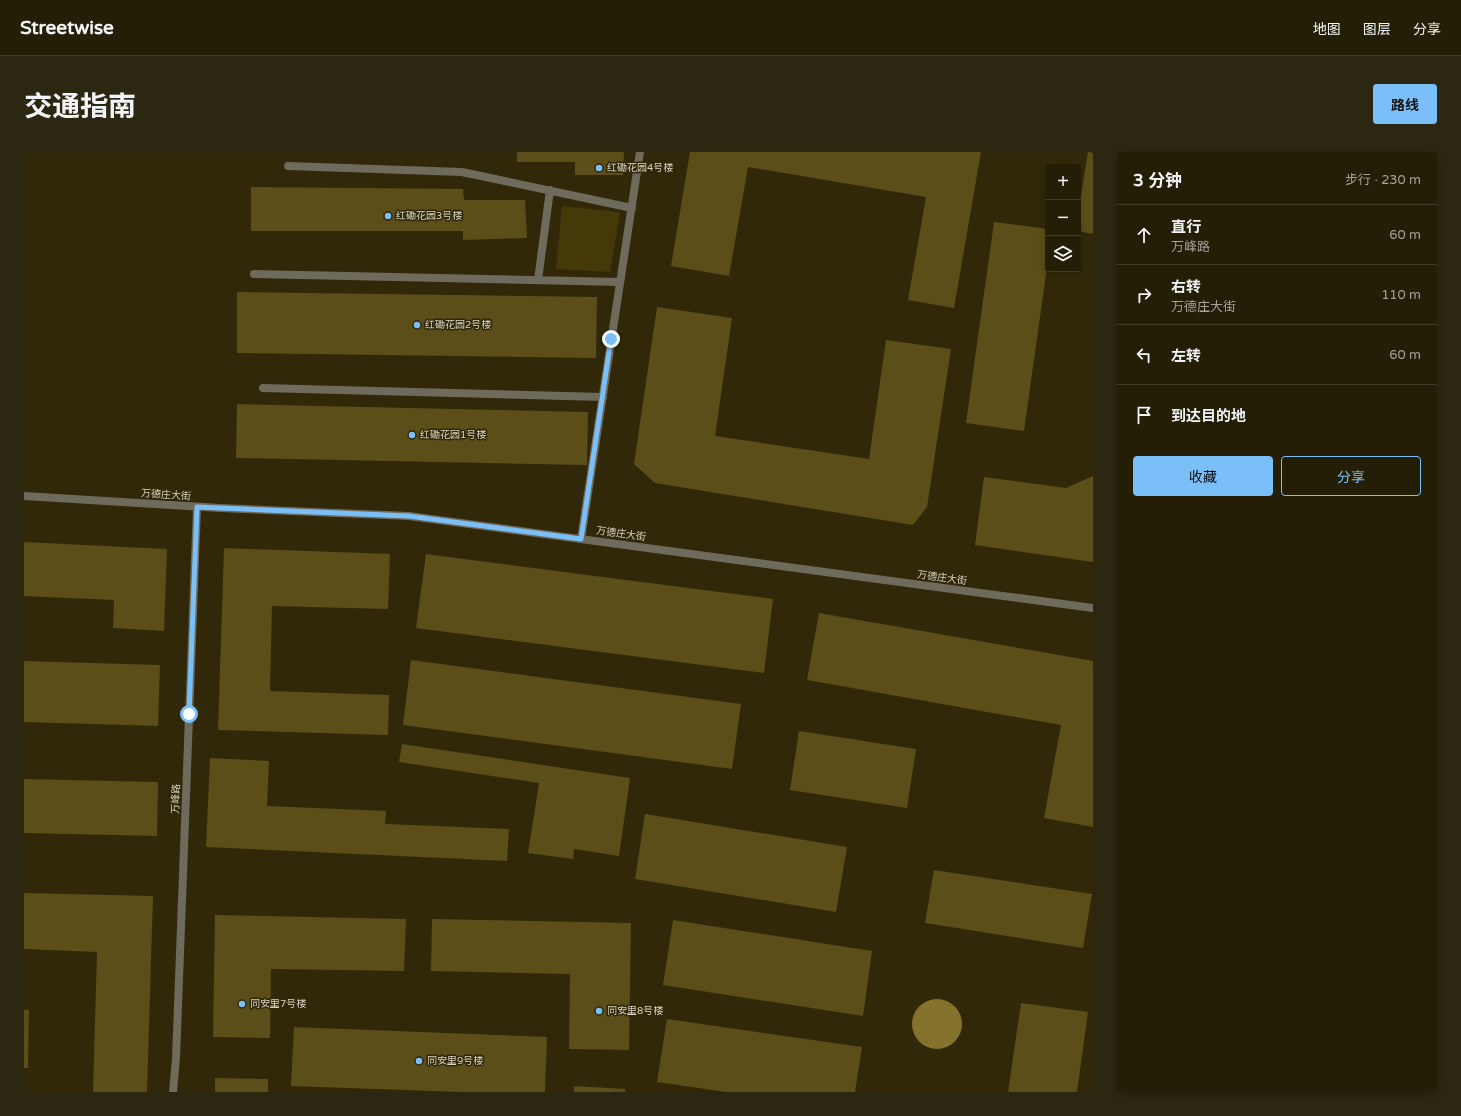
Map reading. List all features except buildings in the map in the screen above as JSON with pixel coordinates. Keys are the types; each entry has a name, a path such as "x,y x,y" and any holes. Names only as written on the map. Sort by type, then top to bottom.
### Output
{"street":[{"path":"581,539 640,152"},
{"path":"288,166 462,172 632,208"},
{"path":"538,280 550,190"},
{"path":"254,274 620,282"},
{"path":"263,388 602,397"},
{"name":"万德庄大街","path":"24,496 197,507 409,516 1093,608"},
{"name":"万峰路","path":"174,1092 197,507"}],"shaded area":[{"path":"562,206 620,212 610,272 556,269"},
{"path":"937,999 947,1001 955,1006 960,1014 962,1024 960,1034 955,1042 947,1047 937,1049 927,1047 919,1042 914,1034 912,1024 914,1014 919,1006 927,1001"}],"place":[{"name":"红磡花园4号楼","path":"599,168"},
{"name":"红磡花园3号楼","path":"388,216"},
{"name":"红磡花园2号楼","path":"417,325"},
{"name":"红磡花园1号楼","path":"412,435"},
{"name":"同安里7号楼","path":"242,1004"},
{"name":"同安里8号楼","path":"599,1011"},
{"name":"同安里9号楼","path":"419,1061"}],"route":[{"path":"189,714 197,507 409,516 581,539 611,339"}]}
